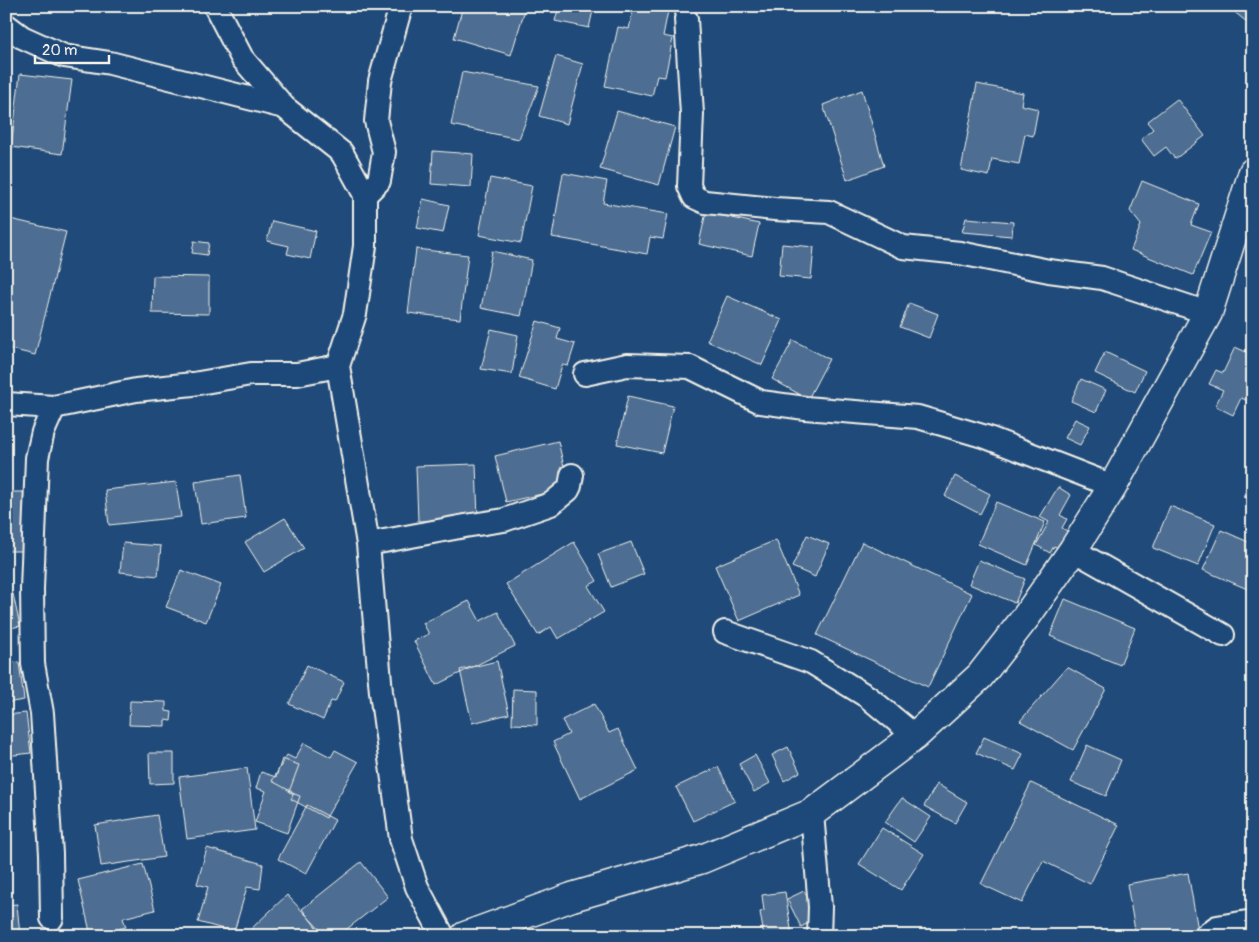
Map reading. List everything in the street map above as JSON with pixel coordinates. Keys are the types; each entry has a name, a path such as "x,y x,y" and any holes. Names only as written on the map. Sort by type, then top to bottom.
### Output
{"main road":[{"path":"465,936 572,897 702,860 812,813 915,736 980,676 1026,617 1073,550 1113,486 1208,313 1253,172"}],"street":[{"path":"215,6 242,58 284,107 342,153 365,195 365,246 355,314 338,366 368,544 381,692 402,839 417,887 443,936"},
{"path":"365,195 379,181 384,152 376,121 380,81 401,6"},
{"path":"686,19 692,114 689,186 694,197 705,202 829,212 903,247 960,253 1049,271 1102,278 1208,313"},
{"path":"6,25 22,37 64,56 110,63 284,107"},
{"path":"585,374 627,365 690,367 761,402 835,411 918,417 986,437 1113,486"},
{"path":"6,404 54,407 136,390 193,384 251,374 297,374 338,366"},
{"path":"52,918 51,854 42,713 33,664 32,589 37,458 43,432 54,407"},
{"path":"368,544 504,520 550,504 568,490 572,475"},
{"path":"1073,550 1223,635"},
{"path":"725,632 811,662 868,697 915,736"},
{"path":"812,813 820,907 819,936"},
{"path":"1205,936 1217,927 1253,921"}],"building":[{"path":"463,6 526,6 511,55 454,38"},
{"path":"559,6 594,6 589,28 555,21"},
{"path":"634,6 668,11 663,36 673,38 665,77 657,76 652,96 605,86 618,27 629,29"},
{"path":"854,6 873,6 855,9"},
{"path":"1227,6 1253,6 1253,27"},
{"path":"556,56 583,64 567,124 539,116"},
{"path":"462,72 539,86 519,139 451,125"},
{"path":"20,74 72,80 62,154 11,147"},
{"path":"1253,82 1253,97 1249,96"},
{"path":"977,84 1023,93 1021,105 1038,109 1033,136 1025,134 1019,164 992,159 989,176 961,170"},
{"path":"862,90 884,166 847,180 823,105"},
{"path":"1177,99 1205,136 1175,159 1166,147 1154,156 1141,139 1153,129 1147,122"},
{"path":"617,111 675,127 659,185 600,169"},
{"path":"433,151 473,154 471,187 431,184"},
{"path":"563,173 607,181 603,203 668,214 663,239 650,237 647,254 552,237"},
{"path":"490,178 532,186 521,243 479,235"},
{"path":"1142,181 1199,204 1191,225 1211,232 1193,275 1131,250 1141,225 1130,211"},
{"path":"423,199 449,205 443,233 417,228"},
{"path":"706,212 759,224 752,256 699,244"},
{"path":"6,218 66,232 35,355 6,348"},
{"path":"966,218 1013,222 1012,236 962,232"},
{"path":"272,221 316,231 310,259 287,254 289,246 267,241"},
{"path":"194,241 209,243 207,255 192,253"},
{"path":"782,244 814,247 811,279 779,276"},
{"path":"416,249 468,255 460,319 408,313"},
{"path":"492,251 532,260 521,316 481,308"},
{"path":"153,276 209,277 209,314 152,313"},
{"path":"727,296 782,320 762,365 707,341"},
{"path":"909,303 938,314 929,338 900,327"},
{"path":"537,321 560,328 557,339 575,344 568,366 562,365 555,389 519,378"},
{"path":"491,329 518,335 512,374 481,369"},
{"path":"793,340 829,359 808,399 772,379"},
{"path":"1235,347 1253,355 1253,403 1241,398 1233,415 1215,406 1223,390 1209,384 1216,370 1223,373"},
{"path":"1105,352 1145,371 1135,392 1095,373"},
{"path":"1081,379 1106,390 1096,412 1071,401"},
{"path":"628,396 673,406 662,453 617,444"},
{"path":"1075,419 1090,426 1080,445 1065,438"},
{"path":"558,441 569,488 506,502 495,456"},
{"path":"476,464 478,519 418,521 416,466"},
{"path":"1253,474 1253,501 1243,497"},
{"path":"240,475 246,518 201,524 195,482"},
{"path":"955,476 990,494 980,514 945,496"},
{"path":"176,482 181,517 109,525 105,490"},
{"path":"1058,487 1071,495 1060,515 1067,519 1062,528 1069,532 1060,549 1054,546 1050,553 1036,545 1049,522 1040,517"},
{"path":"6,492 26,492 28,551 6,551"},
{"path":"996,502 1045,522 1027,565 978,544"},
{"path":"1170,506 1215,524 1198,566 1153,548"},
{"path":"285,518 304,548 264,572 245,542"},
{"path":"1221,530 1253,544 1252,591 1203,570"},
{"path":"807,535 829,544 815,577 792,567"},
{"path":"776,540 799,595 739,621 715,566"},
{"path":"574,542 597,581 588,586 604,612 558,639 551,627 538,635 506,584"},
{"path":"631,542 644,574 611,587 598,554"},
{"path":"862,542 972,594 928,687 817,635"},
{"path":"123,543 161,546 158,576 120,572"},
{"path":"979,560 1025,579 1015,603 969,584"},
{"path":"181,570 221,585 206,622 166,607"},
{"path":"13,594 20,626 6,629 6,596"},
{"path":"1065,599 1135,628 1120,665 1050,636"},
{"path":"469,601 480,621 498,612 515,646 436,685 414,641 429,634 423,623"},
{"path":"497,661 509,714 472,723 460,670"},
{"path":"19,662 24,700 6,703 6,664"},
{"path":"307,665 344,682 335,702 331,701 323,720 289,704"},
{"path":"1067,667 1106,689 1073,750 1020,721"},
{"path":"513,689 537,690 537,725 512,724"},
{"path":"130,701 166,702 166,711 172,712 171,721 165,720 165,726 129,725"},
{"path":"594,704 609,733 618,729 638,770 580,799 553,742 569,734 562,720"},
{"path":"26,713 31,753 6,756 6,715"},
{"path":"984,737 1023,754 1015,770 976,753"},
{"path":"304,743 331,757 335,750 358,762 326,818 291,799 294,793 272,781 287,755 295,759"},
{"path":"1087,745 1121,760 1106,796 1071,782"},
{"path":"788,747 800,772 784,781 772,755"},
{"path":"149,753 174,753 174,783 150,784"},
{"path":"755,755 770,783 754,792 739,764"},
{"path":"282,759 299,765 289,792 300,796 287,833 255,822 266,791 256,788 261,772 276,777"},
{"path":"718,767 735,801 693,821 676,787"},
{"path":"247,768 255,830 187,839 179,777"},
{"path":"1031,783 1119,825 1090,884 1043,861 1022,903 981,884"},
{"path":"937,784 967,802 955,823 924,806"},
{"path":"902,798 931,817 914,842 885,822"},
{"path":"307,805 335,820 306,874 278,859"},
{"path":"157,815 164,857 101,866 95,825"},
{"path":"882,828 924,854 901,890 859,864"},
{"path":"207,848 263,864 260,889 247,887 234,932 198,922 208,887 197,884"},
{"path":"361,862 388,897 338,936 323,936 302,909"},
{"path":"143,864 155,910 123,918 126,927 91,936 78,880"},
{"path":"1188,873 1198,930 1166,936 1136,936 1127,884"},
{"path":"804,891 818,918 801,927 787,899"},
{"path":"785,892 792,935 764,936 760,912 764,911 762,895"},
{"path":"287,895 326,936 257,936 251,929"},
{"path":"17,904 20,936 6,936 6,905"},
{"path":"1253,928 1253,936 1241,936 1240,929"}]}
